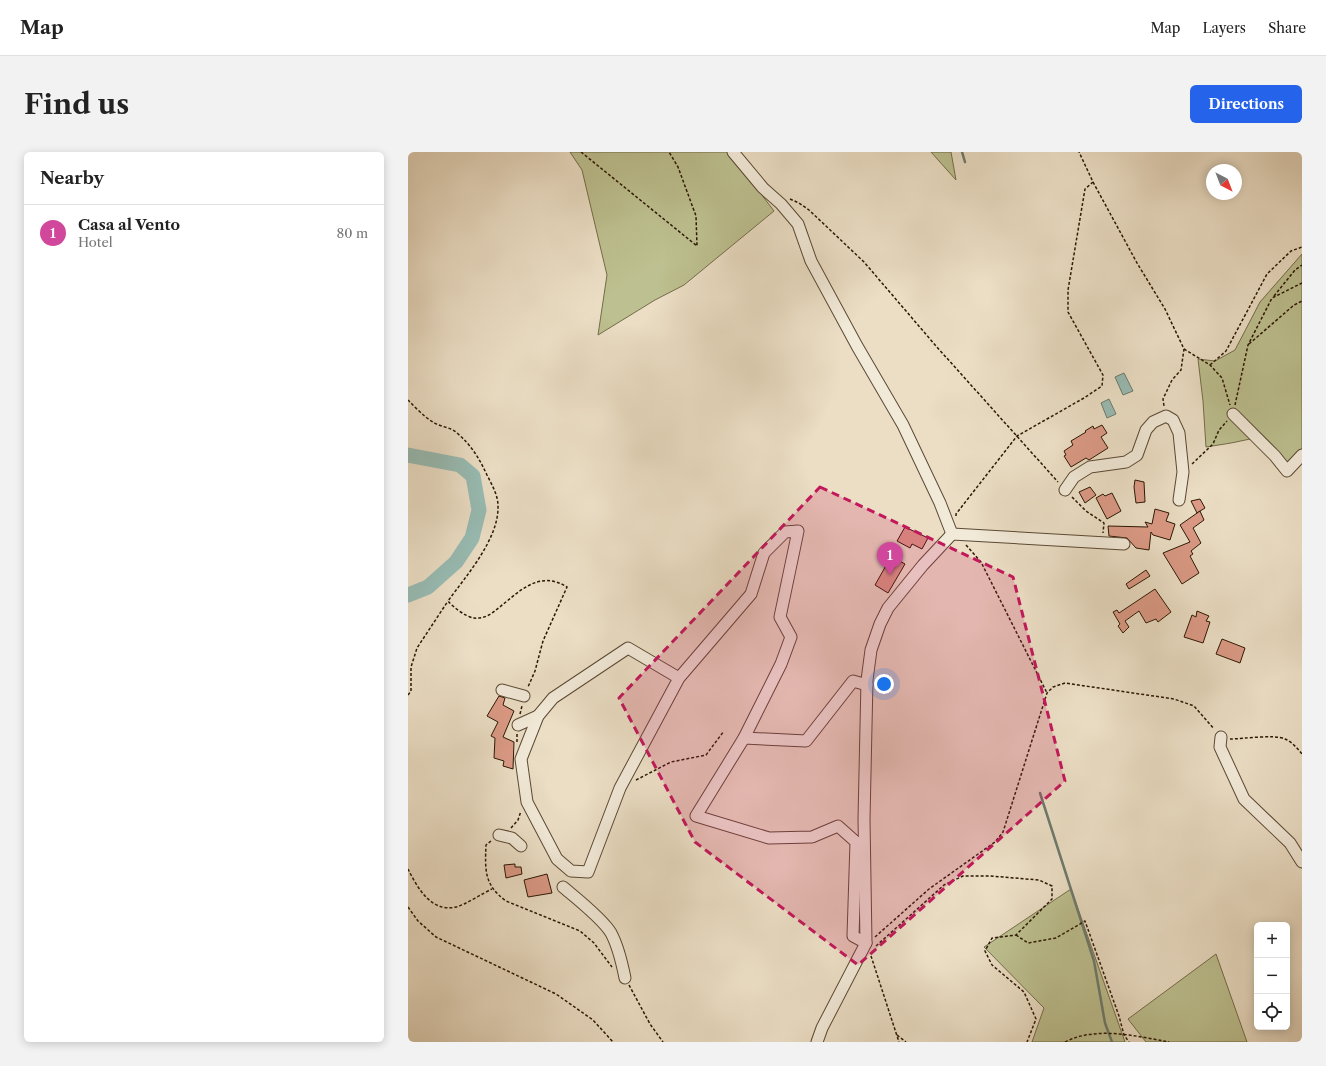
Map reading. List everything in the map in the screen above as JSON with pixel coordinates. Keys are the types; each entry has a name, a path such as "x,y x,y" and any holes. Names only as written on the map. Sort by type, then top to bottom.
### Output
{"street":[{"path":"733,152 763,188 781,204 798,224 811,260 857,346 903,425 955,534"},
{"path":"1233,414 1275,456 1287,471 1302,455"},
{"path":"1065,490 1074,477 1090,467 1126,462 1138,455 1146,430 1153,422 1166,416 1173,420 1179,433 1183,472 1179,500"},
{"path":"679,678 628,648 553,698 538,716 521,758 528,802 557,859 571,871 588,872 620,788 679,678 751,594 764,553 785,532 798,531 780,617 791,636 781,664 744,738 696,816 768,838 812,837 838,826 856,842 853,936 870,944"},
{"path":"817,1042 822,1028 870,944 864,819 867,685 871,650 880,624 888,608 923,565 955,534 1124,544"},
{"path":"744,738 806,741 853,681 867,685"},
{"path":"502,690 524,696"},
{"path":"518,725 538,716"},
{"path":"1221,737 1220,747 1244,798 1290,844 1302,862"},
{"path":"498,835 512,838 521,846"},
{"path":"563,887 599,919 610,932 621,960 625,978"}],"path":[{"path":"581,152 697,246 696,216 678,167 669,152"},
{"path":"1079,152 1093,182 1137,263 1165,309 1184,349 1210,365 1222,378 1233,414"},
{"path":"1047,693 981,562 955,534 956,514 1017,436 1084,398 1102,386 1103,375 1068,312 1068,290 1085,189 1093,182"},
{"path":"788,198 809,210 864,262 936,346 1065,490 1086,511 1104,523 1102,542"},
{"path":"1210,365 1226,351 1267,274 1291,251 1302,247"},
{"path":"1183,472 1213,444 1219,430 1233,414 1248,345 1272,298 1295,270 1302,265"},
{"path":"1272,298 1302,282"},
{"path":"1248,345 1294,305 1302,301"},
{"path":"1166,416 1163,399 1172,380 1181,370 1184,349"},
{"path":"408,400 432,422 456,432 469,444 479,458 495,490 498,505 497,520 492,534 482,553 417,648 411,667 411,691 408,695"},
{"path":"448,601 455,608 473,618 487,617 525,587 540,581 552,580 567,587 543,641 535,671 524,696 518,725 516,748"},
{"path":"899,1042 870,944 872,940 929,889 995,842 1002,832 1047,693 1053,687 1064,683 1174,699 1194,706 1221,737 1230,739 1278,737 1286,739 1295,745 1302,754"},
{"path":"620,788 672,762 706,755 724,731"},
{"path":"522,808 518,820 508,830 498,835 486,845 488,878 492,889 506,901 580,931 594,943 605,956 614,971 625,978 650,1024 663,1042"},
{"path":"408,869 417,885 430,901 443,908 456,907 492,889"},
{"path":"870,944 944,885 963,876 990,876 1039,880 1052,886 1052,899 1016,935 992,938 985,951 992,965 1024,992 1036,1019 1027,1042"},
{"path":"408,907 418,921 436,937 556,994 593,1020 613,1042"},
{"path":"1016,935 1028,943 1056,938 1085,921 1119,1016 1124,1035 1129,1042"},
{"path":"1065,1042 1072,1038 1102,1032 1169,1042"},
{"path":"897,1035 906,1042"}],"highlighted area":[{"path":"820,487 1013,577 1065,781 858,965 695,842 619,698"}],"green space":[{"path":"570,152 729,152 774,211 684,285 655,300 598,335 607,275 582,170"},
{"path":"931,152 951,152 956,180"},
{"path":"1302,254 1302,461 1281,471 1255,438 1206,447 1198,359 1215,361 1235,350 1260,302"},
{"path":"1071,889 1125,1042 1032,1042 1044,1008 984,947"},
{"path":"1216,954 1247,1042 1146,1042 1128,1019"}],"water":[{"path":"1124,373 1133,391 1123,395 1115,377"},
{"path":"1109,399 1116,414 1107,418 1101,403"}],"building":[{"path":"1102,425 1107,433 1101,437 1108,448 1089,460 1086,458 1071,467 1064,456 1066,455 1064,451 1073,445 1071,441 1093,426 1094,429"},
{"path":"1135,480 1144,482 1145,502 1136,503 1134,487"},
{"path":"1090,487 1096,495 1085,503 1079,492"},
{"path":"1112,493 1121,511 1107,519 1096,498 1103,494 1105,496"},
{"path":"1200,499 1205,508 1197,513 1191,501"},
{"path":"1155,509 1169,513 1166,521 1175,524 1170,540 1153,535 1151,532 1149,550 1136,548 1127,538 1109,536 1108,526 1148,527 1145,522 1152,524"},
{"path":"1200,511 1204,520 1193,528 1201,543 1191,551 1193,554 1190,556 1199,573 1182,584 1163,553 1190,542 1180,525"},
{"path":"905,527 928,538 922,549 912,544 910,548 897,541"},
{"path":"885,553 905,564 888,593 875,585 888,562 882,559"},
{"path":"1146,570 1150,576 1129,589 1126,584"},
{"path":"1155,589 1171,612 1158,622 1156,619 1146,623 1139,611 1125,621 1129,627 1123,633 1118,626 1120,624 1113,612 1117,610 1119,613"},
{"path":"1197,611 1209,616 1206,621 1210,622 1203,643 1184,637 1192,615 1196,617"},
{"path":"1222,639 1245,648 1240,663 1216,654"},
{"path":"499,696 505,698 503,705 514,711 503,737 514,742 513,769 503,766 504,761 494,758 495,738 491,736 498,722 487,716"},
{"path":"515,864 515,867 521,867 522,874 506,878 504,865"},
{"path":"547,874 552,893 528,897 524,880"}],"waterway":[{"path":"962,152 965,162"},
{"path":"408,455 460,465 473,476 479,510 472,538 456,562 428,587 408,595"},
{"path":"1040,793 1094,961 1105,1023 1112,1042"}],"place":[{"name":"Casa al Vento","path":"890,575"}]}
